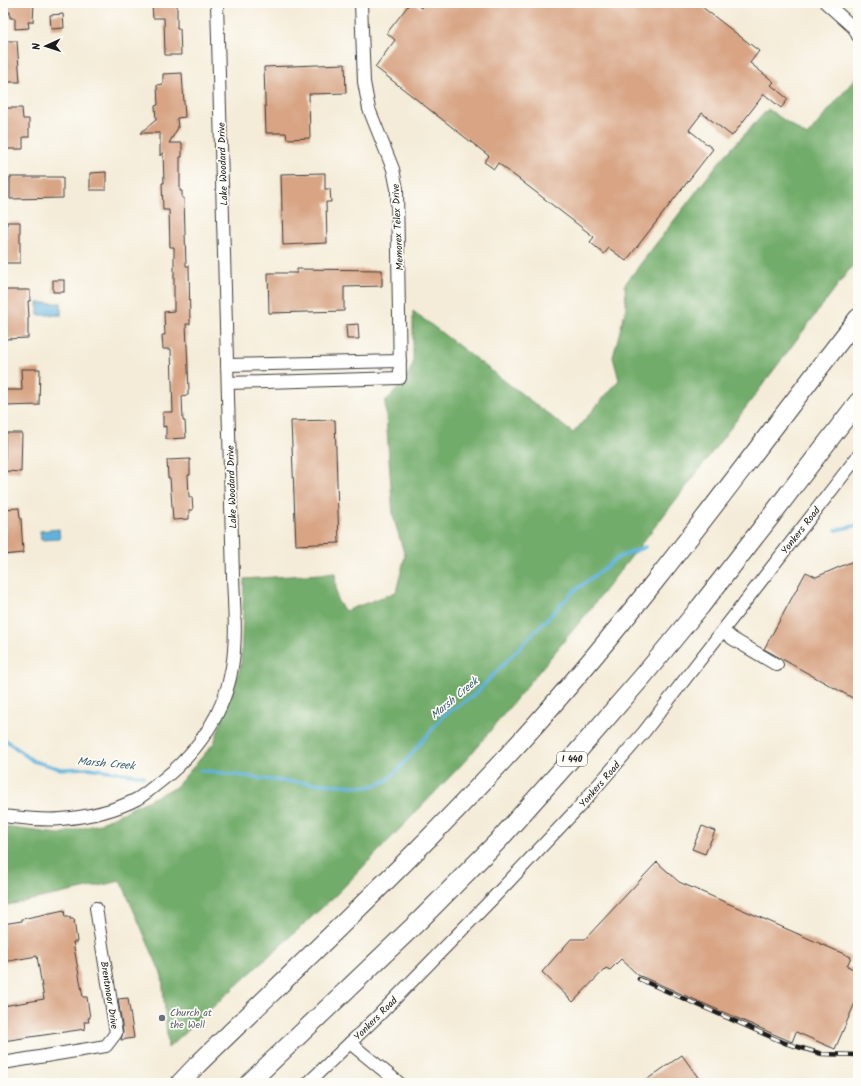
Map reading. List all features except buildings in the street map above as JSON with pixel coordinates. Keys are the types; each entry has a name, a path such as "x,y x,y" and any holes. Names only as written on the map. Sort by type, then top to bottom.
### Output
{"highway":[{"path":"180,1083 197,1064 426,842 539,720 610,637 664,570 858,318"},
{"name":"I 440","path":"249,1083 374,965 446,893 503,835 572,758 700,607 858,402"},
{"path":"174,1083 197,1064"}],"street":[{"name":"Lake Woodard Drive","path":"3,816 39,820 62,819 84,816 122,806 149,790 182,764 193,751 212,723 227,687 232,668 234,650 234,576 217,3"},
{"name":"Memorex Telex Drive","path":"228,383 400,378 397,189 393,169 369,109 364,82 361,3"},
{"path":"826,3 854,28 858,36"},
{"path":"227,365 400,361"},
{"name":"Yonkers Road","path":"308,1083 350,1043 579,808 644,732 858,456"},
{"path":"722,631 777,665"},
{"name":"Brentmoor Drive","path":"3,1062 106,1046 116,1033 96,908"},
{"path":"350,1043 399,1083"}],"green space":[{"path":"858,75 858,258 686,487 587,613 467,759 338,893 168,1048 162,976 121,881 3,906 3,827 60,834 99,824 176,787 214,743 241,665 244,579 335,573 337,600 345,611 396,592 405,556 393,516 385,402 403,383 413,364 413,311 573,433 619,380 613,357 626,308 625,284 719,162 768,109 807,136"}],"water":[{"path":"38,303 61,303 61,315 38,315"},
{"path":"59,529 60,539 41,540 40,531"}],"waterway":[{"name":"Marsh Creek","path":"836,530 858,525"},
{"name":"Marsh Creek","path":"200,770 280,781 369,787 386,781 399,769 444,715 473,696 573,592 619,557 645,547"},
{"name":"Marsh Creek","path":"3,738 33,761 61,769 89,768 144,776"}],"railway":[{"path":"639,979 785,1043 822,1054 858,1055"}],"place":[{"name":"Church at the Well","path":"162,1018"}]}
